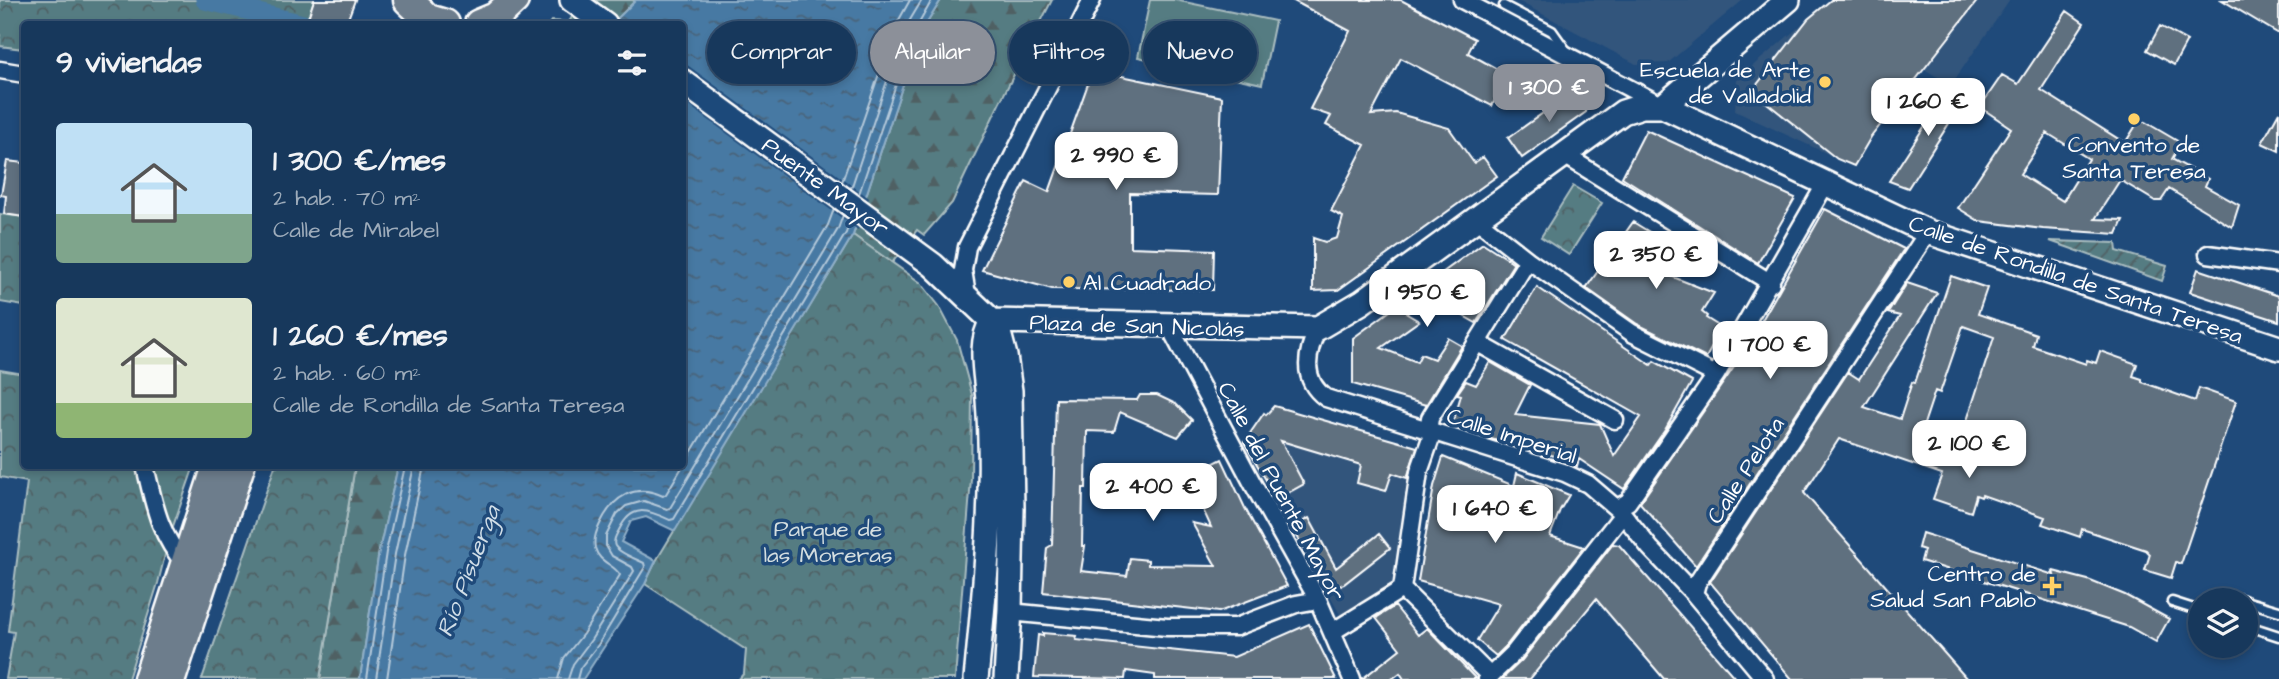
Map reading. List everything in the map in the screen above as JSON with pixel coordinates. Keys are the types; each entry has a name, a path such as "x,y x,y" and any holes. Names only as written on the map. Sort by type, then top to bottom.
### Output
{"highway":[{"path":"486,21 496,17 514,0"},
{"path":"148,679 216,469"},
{"path":"171,679 239,469"}],"main road":[{"path":"1318,328 1353,308 1566,156 1623,112 1642,106 1663,106 1788,0"},
{"path":"573,1 601,21"},
{"name":"Puente Mayor","path":"686,84 906,245 967,295"},
{"name":"Calle de Rondilla de Santa Teresa","path":"1663,106 1928,232 2279,348"},
{"path":"967,295 992,321 1000,337 1010,391 1012,509 1006,679"},
{"path":"976,679 989,489 985,337 992,321"},
{"name":"Plaza de San Nicolás","path":"992,321 1318,328"}],"street":[{"path":"967,295 963,270 967,247 1092,0"},
{"name":"Calle de Rondilla de Santa Teresa","path":"1462,0 1663,106"},
{"path":"0,70 21,74"},
{"path":"1566,156 1771,283"},
{"path":"1402,589 1488,678 1514,653 1628,502 1716,375 1826,183"},
{"path":"1477,220 1528,260 1632,332 1716,375"},
{"name":"Calle Pelota","path":"1694,594 1697,583 1928,232"},
{"path":"2208,254 2279,264"},
{"path":"1402,589 1419,472 1431,432 1430,418 1528,260"},
{"name":"Calle del Puente Mayor","path":"1169,326 1318,600 1352,679"},
{"name":"Calle Imperial","path":"1318,328 1307,359 1310,380 1317,391 1326,398 1565,473 1588,484 1620,511 1765,679"},
{"path":"1478,343 1615,420"},
{"path":"146,469 159,523 174,551 187,565"},
{"path":"1332,632 1402,589"},
{"path":"1010,609 1020,613 1167,628 1236,627 1296,604 1318,600"}],"lane":[{"path":"1504,6 1552,31 1571,57"},
{"path":"2172,602 2188,607"},
{"path":"2258,604 2279,611"},
{"path":"2258,629 2279,636"}],"shaded area":[{"path":"1516,0 1743,0 1668,63 1636,64"},
{"name":"Escuela de Arte de Valladolid","path":"1831,0 2010,0 1951,85 1924,69 1871,137 1854,166 1735,111 1737,79"},
{"path":"1274,406 1418,448 1408,478 1391,587 1341,616 1244,442 1264,413 1266,415"}],"green space":[{"path":"0,0 314,0 307,21 21,21 21,49 0,46"},
{"path":"582,0 636,0 615,21 570,21"},
{"path":"941,0 1052,0 1041,21 1009,21 1009,84 952,203 924,235 917,230 892,263 853,235 903,84 995,84 995,21 928,21"},
{"path":"1150,0 1175,0 1275,21 1262,84 1257,83 1257,21 1146,21"},
{"path":"1143,33 1143,58 1138,57"},
{"path":"1573,186 1602,203 1569,255 1541,237"},
{"path":"0,214 21,217 21,306 0,302"},
{"name":"Parque de las Moreras","path":"853,235 921,283 939,306 957,340 972,395 971,479 955,679 739,679 744,673 746,650 645,584 656,561"},
{"path":"2050,241 2116,243 2117,251 2167,266 2162,281"},
{"path":"0,370 21,374 21,469 193,469 170,535 128,679 6,679 14,632 8,631 27,482 0,477"},
{"path":"274,469 355,469 320,679 202,679"},
{"path":"355,469 397,469 379,551 360,679 320,679"}],"water":[{"name":"Río Pisuerga","path":"636,0 941,0 928,21 870,21 870,84 903,84 853,235 675,531 646,517 631,521 621,542 656,561 645,584 583,679 360,679 379,551 397,469 686,469 686,21 615,21"}],"pier":[{"path":"686,64 707,80 707,84 713,84 869,198 858,230 686,103"}],"building":[{"path":"314,0 355,0 347,21 307,21"},
{"path":"1292,0 1401,0 1475,39 1468,53 1508,75 1492,106 1401,58 1371,115 1396,113 1449,128 1474,163 1483,157 1497,176 1338,290 1313,291 1313,238 1325,242 1337,238 1343,217 1331,211 1365,145 1326,125 1331,116 1310,109 1350,31"},
{"name":"Escuela de Arte de Valladolid","path":"1831,0 1978,0 1871,137 1854,166 1837,159 1752,91 1808,19"},
{"path":"2222,0 2279,0 2279,34"},
{"path":"2067,11 2084,23 2041,90 2125,143 2140,119 2181,143 2172,159 2208,179 2205,186 2239,205 2232,227 2169,189 2161,201 2155,201 2120,180 2095,219 2123,220 2117,234 1979,221 1958,208 2011,128 1980,107 2002,75 2018,84","holes":["2047,133 2089,159 2063,201 2020,174"]},
{"path":"2160,26 2187,41 2174,65 2147,50"},
{"path":"1129,78 1143,80 1143,84 1160,84 1222,97 1218,195 1130,193 1130,247 1214,250 1213,290 1052,289 982,270 1026,181 1049,192 1088,84 1129,84"},
{"path":"1951,85 1967,95 1908,188 1889,181"},
{"path":"1574,91 1585,98 1586,112 1522,158 1508,138"},
{"path":"2279,112 2279,151 2262,143"},
{"path":"1646,130 1795,198 1758,263 1622,177"},
{"path":"7,161 21,163 21,217 4,214 6,196 1,195"},
{"path":"1825,209 1904,249 1696,566 1640,503 1741,357"},
{"path":"1633,222 1687,255 1673,277 1714,293 1702,312 1706,318 1722,328 1706,358 1637,324 1586,288"},
{"path":"1483,243 1514,263 1476,323 1446,306 1451,297 1442,303 1420,291 1407,314 1419,321 1381,348 1417,362 1421,354 1434,359 1448,338 1462,346 1426,405 1353,384 1353,338"},
{"path":"2198,269 2279,296 2279,321 2190,292"},
{"path":"1951,276 1987,288 1978,314 2036,334 2033,346 2086,364 2087,360 2096,363 2100,351 2137,364 2133,376 2142,379 2142,382 2195,401 2199,388 2236,401 2181,564 2176,562 2171,578 2145,570 2150,554 2146,550 2082,529 2080,537 2042,524 2045,517 1982,495 1976,495 1971,512 1933,499 1942,474 1839,439 1804,493 1967,679 1792,679 1710,582 1848,372 1859,379 1900,316 1888,313 1907,283 1937,293 1864,407 1900,419 1912,382 1915,383","holes":["1963,326 1994,337 1961,439 1923,427 1935,391 1940,393"]},
{"path":"1537,287 1651,365 1654,361 1692,382 1665,430 1624,489 1579,459 1577,466 1502,435 1500,442 1452,426 1461,395 1457,394 1466,381 1476,385 1490,362 1530,385 1515,415 1600,424 1614,456 1641,417 1505,340"},
{"path":"1140,395 1157,395 1176,404 1192,420 1178,437 1120,412 1114,432 1087,431 1086,488 1083,488 1082,546 1085,546 1081,571 1127,576 1130,558 1148,560 1148,565 1216,566 1192,523 1211,527 1188,476 1222,459 1287,586 1219,612 1043,592 1047,548 1052,545 1056,399 1137,400"},
{"path":"1274,406 1417,447 1407,478 1392,473 1386,491 1357,483 1361,465 1281,441 1304,484 1277,499 1244,442 1264,413 1266,415"},
{"path":"1443,457 1514,486 1517,473 1569,495 1550,536 1584,547 1496,656 1477,640 1499,604 1418,581 1434,486"},
{"path":"1309,518 1336,568 1379,534 1390,548 1344,584 1332,588 1322,581 1292,527"},
{"name":"Centro de Salud San Pablo","path":"1922,533 2054,575 2053,571 2088,580 2125,595 2169,619 2156,642 2129,627 1921,561 1924,550 1918,548"},
{"path":"1613,544 1619,545 1736,679 1664,679 1596,599 1530,679 1502,679 1522,660"},
{"path":"1395,606 1418,635 1427,628 1476,679 1404,679 1400,673 1392,679 1362,679 1400,649 1376,618"},
{"path":"1309,624 1336,679 1155,679 1155,675 1126,671 1125,679 1034,677 1038,635 1043,636 1043,633 1077,636 1076,640 1234,657"}],"waterway":[{"path":"205,0 291,21"}],"place":[{"name":"Escuela de Arte de Valladolid","path":"1825,82"},
{"name":"Convento de Santa Teresa","path":"2134,119"},
{"name":"Al Cuadrado","path":"1069,282"},
{"name":"Centro de Salud San Pablo","path":"2052,586"}]}
